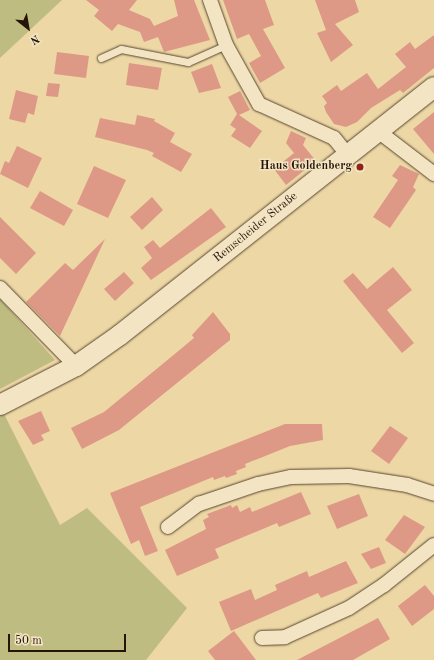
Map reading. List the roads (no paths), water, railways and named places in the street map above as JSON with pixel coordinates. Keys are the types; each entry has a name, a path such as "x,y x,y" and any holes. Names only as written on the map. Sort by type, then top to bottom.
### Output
{"main road":[{"name":"Remscheider Straße","path":"0,405 76,366 156,309 434,87"}],"street":[{"path":"210,0 226,45 259,104 334,138 348,155"},
{"path":"378,131 434,174"},
{"path":"0,288 76,366"},
{"path":"168,527 199,504 258,484 291,477 349,476 407,485 434,494"},
{"path":"262,638 285,637 349,608 384,586 434,545"}],"lane":[{"path":"101,58 121,49 188,62 226,45"}],"place":[{"name":"Haus Goldenberg","path":"360,167"}]}
